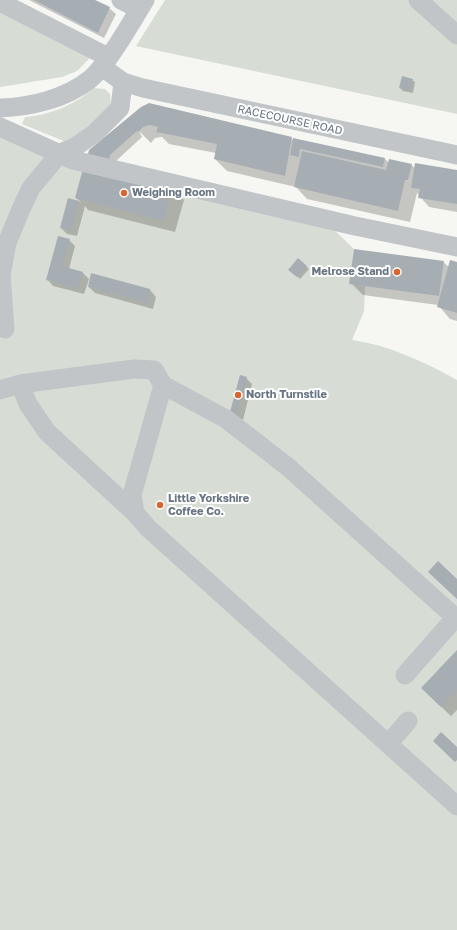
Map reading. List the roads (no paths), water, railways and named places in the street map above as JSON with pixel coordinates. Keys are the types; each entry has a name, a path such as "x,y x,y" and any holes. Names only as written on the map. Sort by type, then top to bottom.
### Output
{"street":[{"path":"0,108 39,103 62,96 89,80 105,62 142,5 121,0"},
{"path":"418,0 457,35"},
{"path":"0,2 105,62 123,82 120,108 95,133 75,147 60,152 31,188 7,243 1,275 5,329"},
{"name":"RACECOURSE ROAD","path":"123,82 143,88 457,155"},
{"path":"0,127 60,152 74,160 355,226 457,247"},
{"path":"0,390 20,384 134,369 154,370 163,385 226,419 288,467 456,619 405,675"},
{"path":"20,384 28,404 47,432 135,513 148,528 457,806"},
{"path":"135,513 132,495 163,385"},
{"path":"388,744 408,721"}],"place":[{"name":"Weighing Room","path":"124,193"},
{"name":"Melrose Stand","path":"397,272"},
{"name":"North Turnstile","path":"238,395"},
{"name":"Little Yorkshire Coffee Co.","path":"160,505"}]}
